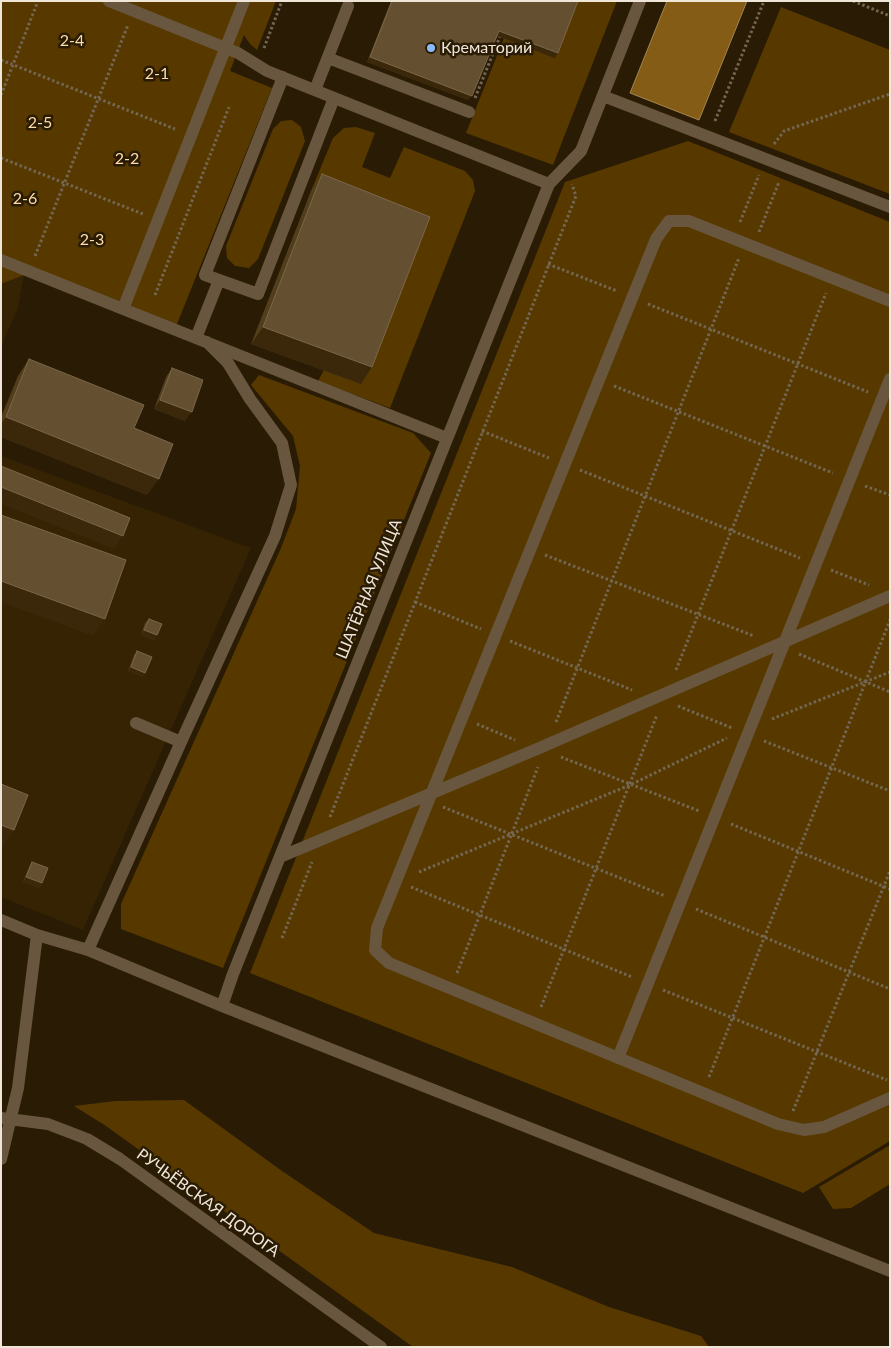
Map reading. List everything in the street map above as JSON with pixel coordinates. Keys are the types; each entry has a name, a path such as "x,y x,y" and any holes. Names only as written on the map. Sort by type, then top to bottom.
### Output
{"street":[{"path":"109,1 238,53 267,71 549,184 581,151 640,1"},
{"path":"123,309 244,1"},
{"path":"315,90 348,6"},
{"path":"328,58 469,112"},
{"path":"283,77 205,275 258,294 334,98"},
{"path":"603,96 890,207"},
{"name":"ШАТЁРНАЯ УЛИЦА","path":"222,1006 549,184"},
{"path":"890,301 689,221 669,221 656,239 377,928 375,950 389,963 778,1124 804,1130 824,1127 890,1098"},
{"path":"1,260 447,438"},
{"path":"202,340 219,280"},
{"path":"88,950 180,742 275,536 291,485 282,443 250,399 228,363 202,340"},
{"path":"618,1058 751,727 781,644 816,564 890,379"},
{"path":"280,857 430,797 890,596"},
{"path":"136,723 180,742"},
{"path":"1,920 37,935 88,950 222,1006 890,1271"},
{"path":"1,1159 6,1118 18,1088 37,935"},
{"name":"РУЧЬЁВСКАЯ ДОРОГА","path":"6,1118 48,1124 87,1139 120,1159 381,1347"}],"path":[{"path":"1,95 38,1"},
{"path":"257,65 282,1"},
{"path":"709,138 764,1"},
{"path":"853,1 890,16"},
{"path":"29,271 133,11"},
{"path":"469,112 502,31"},
{"path":"1,60 191,136"},
{"path":"155,295 229,107"},
{"path":"1,158 158,220"},
{"path":"282,938 576,196 566,166"},
{"path":"451,988 512,834 543,748 612,581 711,330 786,166"},
{"path":"548,264 882,398"},
{"path":"535,1023 832,278"},
{"path":"599,380 764,447 890,495"},
{"path":"482,431 871,586"},
{"path":"530,550 698,615 781,644 890,692"},
{"path":"702,1093 890,620"},
{"path":"396,881 630,785 751,727 890,672"},
{"path":"462,718 543,748 630,785 890,889"},
{"path":"430,797 512,834 765,936 890,989"},
{"path":"787,1126 890,871"}],"shaded area":[{"path":"667,1 747,1 699,120 630,93"},
{"path":"24,275 18,308 1,346 1,284"},
{"path":"1,456 251,548 83,930 1,897"}],"green space":[{"path":"1,1 276,1 257,50 244,35 230,71 272,88 173,334 24,275 1,284"},
{"path":"576,1 617,1 553,165 466,133 504,38 555,58"},
{"path":"781,7 890,50 890,194 729,132"},
{"path":"292,120 301,127 305,141 258,259 249,268 235,266 227,258 226,246 273,129 281,121"},
{"path":"356,127 375,133 362,167 390,178 404,147 465,171 473,180 475,191 390,408 318,381 324,370 361,383 311,191 333,138 344,128"},
{"path":"688,141 890,222 890,1141 803,1193 250,973 565,182"},
{"path":"259,375 413,433 431,453 223,968 121,929 121,904 281,548 296,509 300,466 293,436 251,385"},
{"path":"184,1100 282,1171 374,1233 512,1267 609,1307 701,1336 709,1347 413,1347 106,1126 74,1106 115,1101"},
{"path":"890,1145 890,1184 851,1208 833,1209 819,1187"}],"building":[{"name":"Крематорий","path":"392,1 578,1 558,53 499,31 472,96 370,57"},
{"path":"322,174 430,217 372,367 263,327"},
{"path":"29,359 144,405 134,428 173,444 159,479 6,417"},
{"path":"172,368 203,380 192,412 160,400"},
{"path":"1,466 130,518 123,536 1,487"},
{"path":"1,515 126,560 105,619 1,581"},
{"path":"149,619 162,624 157,635 144,630"},
{"path":"137,651 152,657 145,673 131,667"},
{"path":"1,784 28,795 14,830 1,825"},
{"path":"32,862 48,868 42,883 26,877"}],"place":[{"name":"Крематорий","path":"431,48"}],"park label":[{"name":"2-4","path":"72,41"},
{"name":"2-1","path":"157,74"},
{"name":"2-5","path":"40,123"},
{"name":"2-2","path":"127,159"},
{"name":"2-6","path":"25,199"},
{"name":"2-3","path":"92,240"}]}
